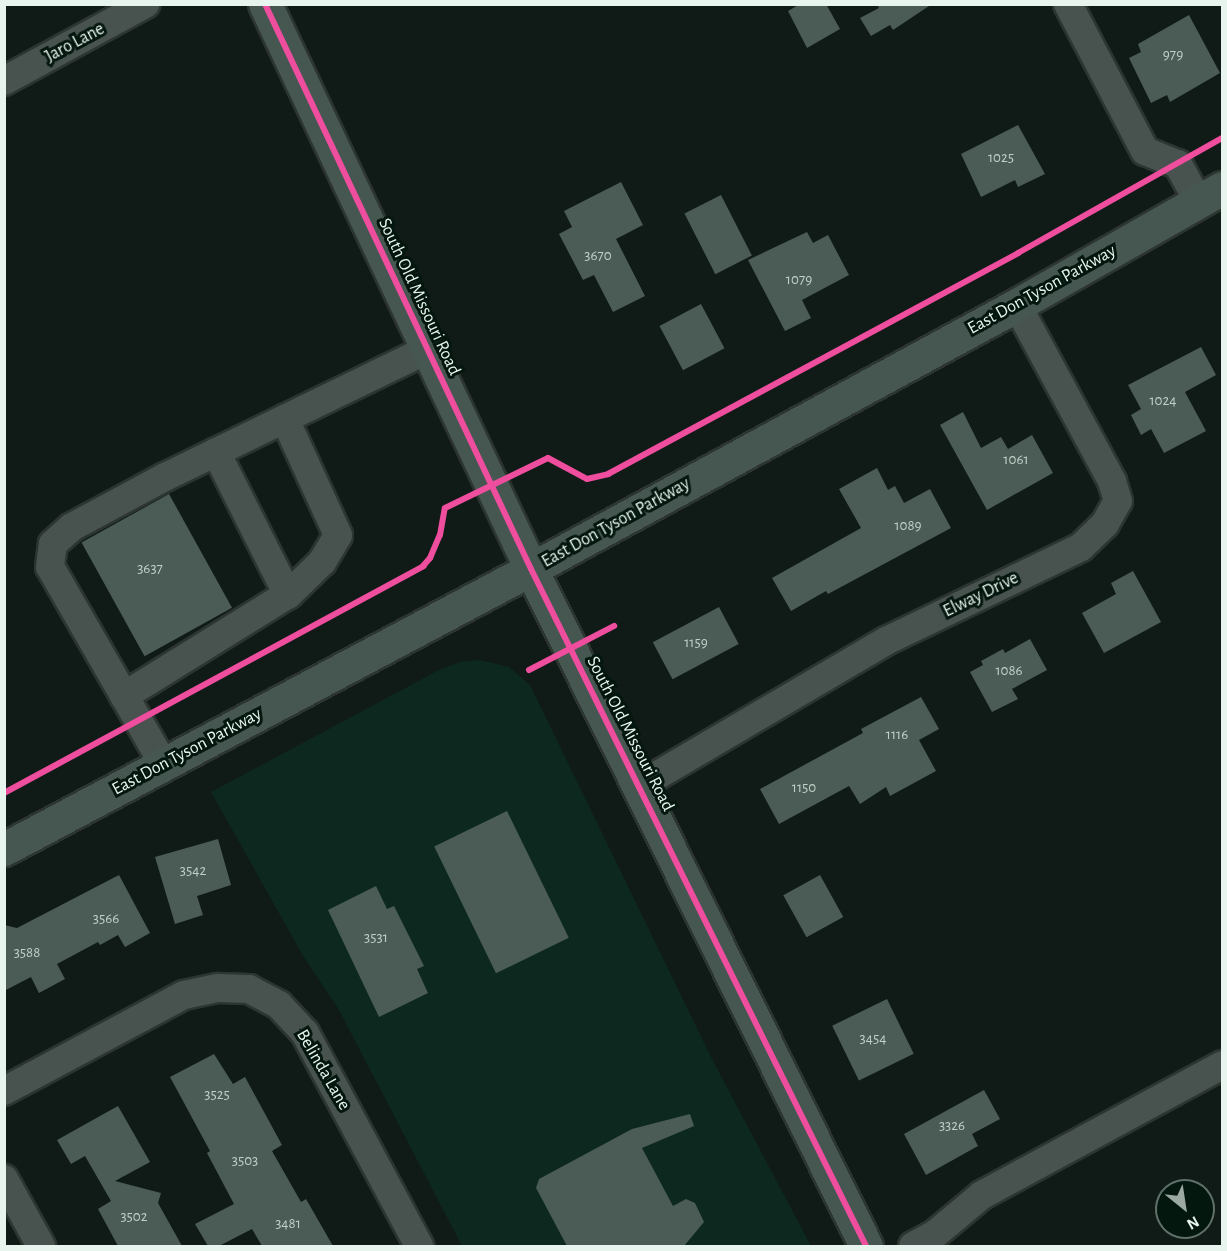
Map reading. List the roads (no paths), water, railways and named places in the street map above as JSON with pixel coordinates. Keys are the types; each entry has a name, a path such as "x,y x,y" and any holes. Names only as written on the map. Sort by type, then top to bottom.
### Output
{"main road":[{"name":"South Old Missouri Road","path":"265,4 531,569 866,1246"},
{"name":"East Don Tyson Parkway","path":"8,840 164,765 531,569 1017,305 1210,194"}],"street":[{"name":"Jaro Lane","path":"4,81 145,4"},
{"path":"1068,4 1145,151 1178,164 1210,194"},
{"name":"Elway Drive","path":"639,786 886,642 1081,547 1105,524 1118,501 1112,481 1017,305"},
{"path":"164,765 50,567 53,544 72,526 216,452 427,350"},
{"path":"124,696 288,595 322,562 339,535 285,419"},
{"path":"216,452 288,595"},
{"name":"Belinda Lane","path":"4,1091 184,995 218,988 249,989 279,1005 305,1033 419,1246"},
{"path":"913,1246 934,1235 982,1195 1222,1065"},
{"path":"4,1179 41,1246"}]}
